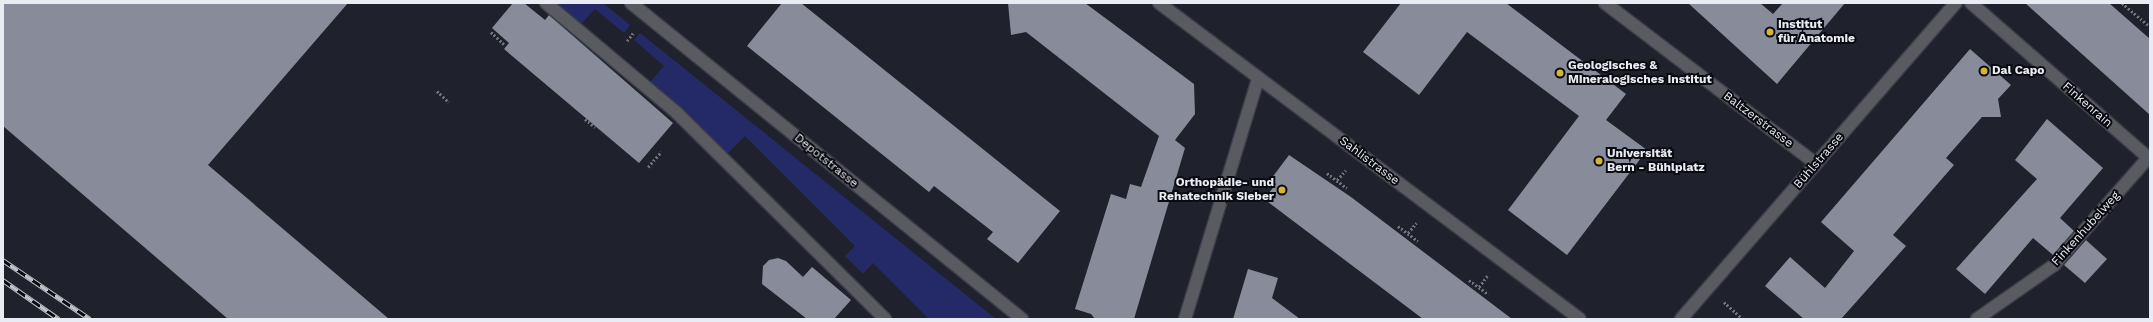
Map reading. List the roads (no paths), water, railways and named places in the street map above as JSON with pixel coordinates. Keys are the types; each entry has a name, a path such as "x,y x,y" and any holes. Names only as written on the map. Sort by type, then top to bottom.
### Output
{"street":[{"path":"546,3 677,113 885,319"},
{"name":"Depotstrasse","path":"631,3 1022,319"},
{"name":"Sahlistrasse","path":"1159,3 1580,319"},
{"name":"Baltzerstrasse","path":"1605,3 1816,164"},
{"name":"Bühlstrasse","path":"1681,319 1956,3"},
{"name":"Finkenrain","path":"1971,3 2149,158"},
{"path":"1185,319 1258,78"},
{"name":"Finkenhubelweg","path":"1977,319 2054,265 2149,158"}],"railway":[{"path":"3,260 90,319"},
{"path":"3,280 59,319"}],"place":[{"name":"Institut für Anatomie","path":"1770,32"},
{"name":"Dal Capo","path":"1984,71"},
{"name":"Geologisches & Mineralogisches Institut","path":"1560,73"},
{"name":"Universität Bern - Bühlplatz","path":"1599,161"},
{"name":"Orthopädie- und Rehatechnik Sieber","path":"1282,190"}]}
